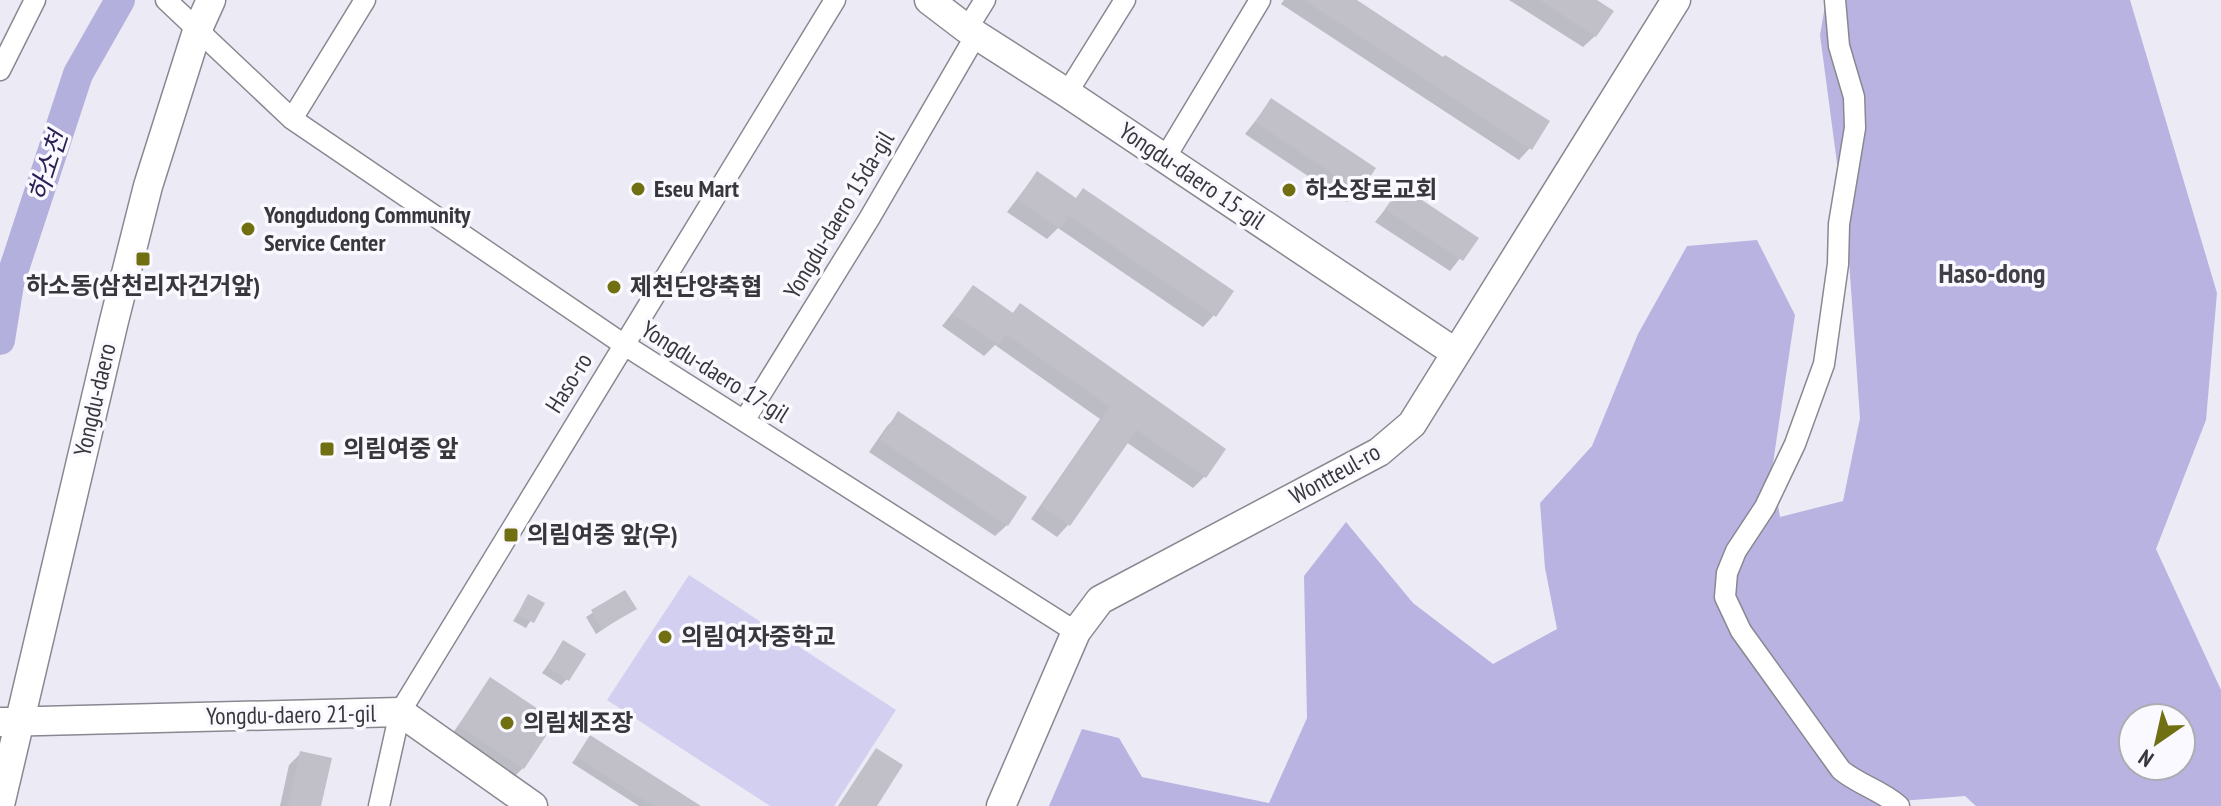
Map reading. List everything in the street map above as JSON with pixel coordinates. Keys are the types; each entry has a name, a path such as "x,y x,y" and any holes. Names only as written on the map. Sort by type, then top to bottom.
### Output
{"street":[{"path":"0,70 35,0"},
{"name":"Yongdu-daero 17-gil","path":"166,0 292,119 623,344 1076,632"},
{"name":"Yongdu-daero","path":"0,805 9,722 148,186 197,31 211,0"},
{"path":"292,119 365,0"},
{"name":"Haso-ro","path":"379,806 400,712 835,0"},
{"name":"Yongdu-daero 15-gil","path":"929,0 972,32 1456,353"},
{"name":"Yongdu-daero 15da-gil","path":"744,421 869,219 972,32 985,0"},
{"path":"1067,93 1125,0"},
{"path":"1165,158 1260,0"},
{"name":"Wontteul-ro","path":"1001,806 1076,632 1100,600 1379,452 1412,424 1676,0"},
{"path":"1835,0 1839,46 1854,97 1855,128 1839,224 1838,264 1824,364 1795,444 1765,507 1736,551 1727,573 1725,597 1741,631 1841,770 1852,780 1887,795 1899,806"},
{"name":"Yongdu-daero 21-gil","path":"9,722 400,712 533,806"}],"shaded area":[{"path":"1826,0 2130,0 2217,293 2206,420 2156,549 2221,690 2221,806 1976,806 1965,796 1900,801 1897,806 1049,806 1082,729 1119,738 1142,777 1269,803 1307,718 1304,576 1346,522 1413,603 1493,664 1557,629 1545,568 1540,503 1592,446 1638,334 1687,246 1757,240 1795,315 1772,470 1780,517 1843,501 1860,418 1848,246 1820,35"},
{"path":"689,575 896,710 834,806 770,806 607,700"}],"building":[{"path":"1304,0 1357,0 1443,57 1445,55 1550,121 1532,150"},
{"path":"1540,0 1597,0 1614,11 1596,37"},
{"path":"1271,98 1376,168 1360,192 1255,122"},
{"path":"1037,171 1076,198 1083,188 1234,291 1216,317 1069,216 1060,229 1017,200"},
{"path":"1401,186 1479,238 1463,261 1385,209"},
{"path":"973,285 1013,313 1020,303 1226,449 1206,478 1137,430 1070,526 1041,506 1110,407 1006,334 998,345 952,314"},
{"path":"898,411 1027,497 1008,526 880,440"},
{"path":"625,590 637,609 602,629 591,610"},
{"path":"528,594 545,603 534,623 517,615"},
{"path":"563,640 586,654 569,681 547,667"},
{"name":"의림체조장","path":"490,677 556,721 524,769 458,726"},
{"path":"590,735 701,806 653,806 576,757"},
{"path":"876,748 903,765 877,806 838,806"},
{"path":"300,751 332,758 321,806 288,806"}],"waterway":[{"name":"하소천","path":"0,340 9,284 78,74 120,0"}],"place":[{"name":"Eseu Mart","path":"638,189"},
{"name":"하소장로교회","path":"1289,190"},
{"name":"Yongdudong Community Service Center","path":"248,229"},
{"name":"하소동(삼천리자건거앞)","path":"143,259"},
{"name":"제천단양축협","path":"614,287"},
{"name":"의림여중 앞","path":"327,449"},
{"name":"의림여중 앞(우)","path":"511,535"},
{"name":"의림여자중학교","path":"665,637"},
{"name":"의림체조장","path":"507,723"}],"district":[{"name":"Haso-dong","path":"1992,273"}]}
